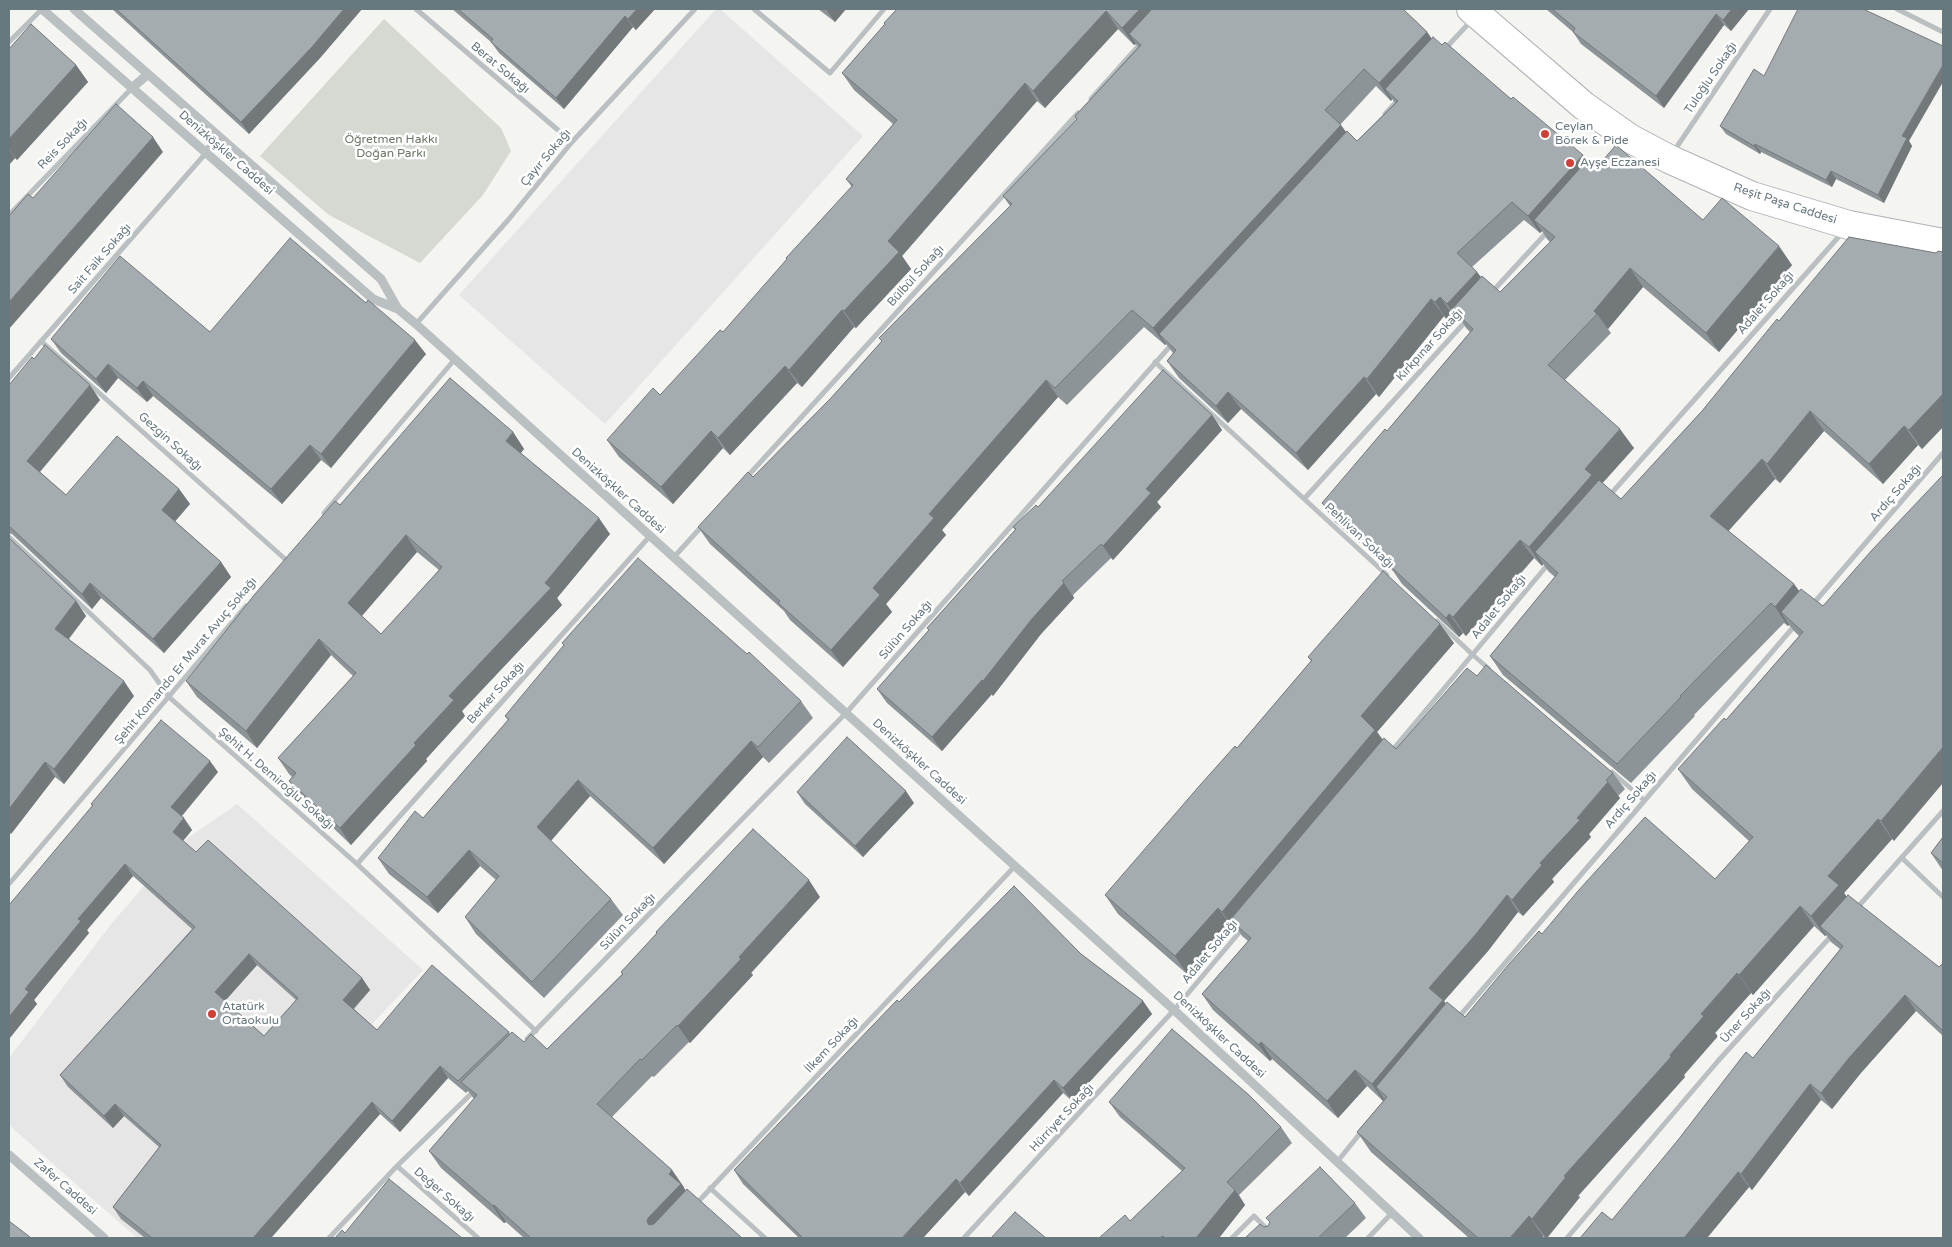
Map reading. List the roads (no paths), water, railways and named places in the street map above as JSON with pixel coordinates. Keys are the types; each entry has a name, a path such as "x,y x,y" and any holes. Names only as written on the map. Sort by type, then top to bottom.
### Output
{"main road":[{"name":"Reşit Paşa Caddesi","path":"1474,11 1628,143 1752,196 1849,225 1943,244"}],"street":[{"name":"Denizköşkler Caddesi","path":"42,9 373,299 398,309 416,324 1174,1010 1419,1238"},
{"path":"9,42 42,9"},
{"name":"Denizköşkler Caddesi","path":"74,9 381,279 398,309"},
{"name":"Berat Sokağı","path":"416,9 572,142"},
{"name":"Çayır Sokağı","path":"416,324 509,219 572,142 695,9"},
{"path":"754,9 830,72 884,9"},
{"name":"Tuloğlu Sokağı","path":"1669,159 1770,9"},
{"path":"1897,9 1943,32"},
{"path":"1437,58 1474,11"},
{"path":"1086,104 1146,38"},
{"path":"132,88 148,74"},
{"name":"Reis Sokağı","path":"9,214 132,88"},
{"path":"1384,115 1404,94"},
{"name":"Bülbül Sokağı","path":"740,484 1080,111"},
{"path":"206,153 219,137"},
{"name":"Sait Faik Sokağı","path":"9,378 206,153"},
{"name":"Adalet Sokağı","path":"1607,499 1849,225"},
{"path":"1485,300 1551,227"},
{"name":"Kırkpınar Sokağı","path":"1304,499 1471,315"},
{"name":"Sülün Sokağı","path":"522,1044 846,713 1176,340"},
{"name":"Gezgin Sokağı","path":"41,341 285,559"},
{"path":"323,515 455,359"},
{"name":"Pehlivan Sokağı","path":"1156,362 1392,580"},
{"name":"Ardıç Sokağı","path":"1807,611 1943,453"},
{"path":"674,557 707,521"},
{"name":"Berker Sokağı","path":"357,864 650,536"},
{"name":"Şehit H. Demiroğlu Sokağı","path":"9,537 150,670 169,697 357,864 536,1031"},
{"path":"279,566 292,552"},
{"name":"Adalet Sokağı","path":"1384,761 1554,558"},
{"name":"Şehit Komando Er Murat Avuç Sokağı","path":"9,884 248,602"},
{"path":"1429,614 1495,674"},
{"name":"Ardıç Sokağı","path":"1452,1026 1800,619"},
{"path":"1607,768 1644,800"},
{"path":"1850,916 1943,810"},
{"path":"1902,858 1943,897"},
{"name":"İlkem Sokağı","path":"690,1210 1015,866"},
{"name":"Adalet Sokağı","path":"1174,1010 1250,920"},
{"name":"Üner Sokağı","path":"1567,1238 1718,1061 1836,931"},
{"name":"Hürriyet Sokağı","path":"964,1238 1174,1010"},
{"path":"329,1238 396,1166 480,1085"},
{"path":"1337,1162 1369,1124"},
{"name":"Zafer Caddesi","path":"9,1155 104,1238"},
{"name":"Değer Sokağı","path":"396,1166 478,1238"},
{"path":"710,1188 765,1238"},
{"path":"1368,1238 1392,1212"},
{"path":"1232,1238 1254,1216 1276,1238"}],"place":[{"name":"Ceylan Börek & Pide","path":"1545,134"},
{"name":"Ayşe Eczanesi","path":"1570,163"},
{"name":"Atatürk Ortaokulu","path":"212,1014"}],"park label":[{"name":"Öğretmen Hakkı Doğan Parkı","path":"391,147"}]}
